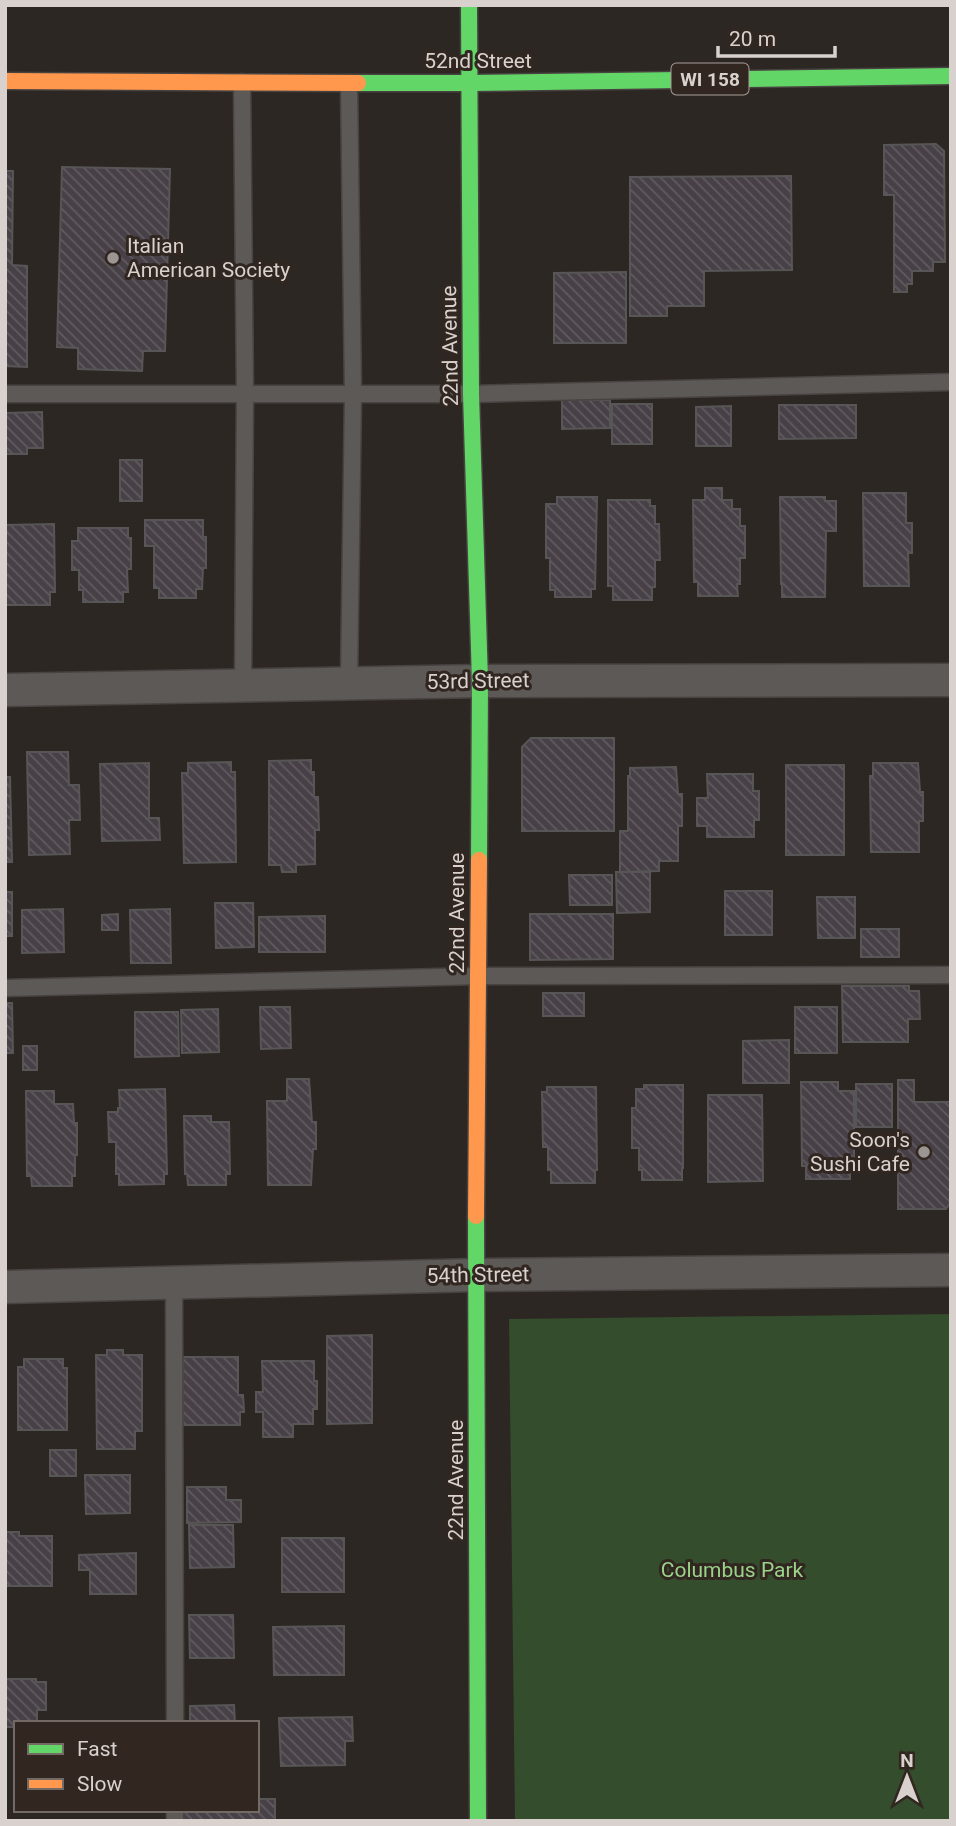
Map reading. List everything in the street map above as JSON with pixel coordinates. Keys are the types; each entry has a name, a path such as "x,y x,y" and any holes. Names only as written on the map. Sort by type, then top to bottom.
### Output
{"street":[{"name":"22nd Avenue","path":"469,5 471,394 480,681 476,1275 478,1821"},
{"name":"52nd Street","path":"5,81 469,83 951,76"},
{"name":"53rd Street","path":"5,690 480,681 951,680"},
{"name":"54th Street","path":"5,1287 476,1275 951,1270"}],"lane":[{"path":"242,82 245,394 243,686"},
{"path":"349,83 353,394 349,683"},
{"path":"5,394 471,394 951,382"},
{"path":"5,988 478,976 951,975"},
{"path":"174,1283 175,1721"}],"green space":[{"name":"Columbus Park","path":"951,1314 951,1821 515,1821 509,1319"}],"building":[{"path":"936,144 944,151 945,262 933,262 933,271 912,271 912,284 907,284 907,292 894,292 894,195 884,195 884,145"},
{"name":"Italian American Society","path":"62,167 170,169 165,351 143,351 142,371 78,369 78,348 57,347"},
{"path":"5,171 13,171 12,265 27,266 27,367 5,366"},
{"path":"791,176 792,270 704,271 704,306 667,306 667,316 630,316 630,177"},
{"path":"626,272 626,343 554,343 554,273"},
{"path":"562,400 610,400 610,428 562,429"},
{"path":"612,404 652,404 652,444 612,444"},
{"path":"779,405 856,405 856,438 779,439"},
{"path":"731,406 731,446 696,446 696,407"},
{"path":"42,412 43,448 27,448 27,454 5,454 5,413"},
{"path":"120,460 142,460 142,501 120,501"},
{"path":"705,488 722,488 722,500 732,500 732,509 740,509 740,526 745,526 745,558 740,558 738,596 698,596 698,582 694,582 693,500 705,500"},
{"path":"863,493 906,493 906,523 912,523 912,553 908,553 909,586 864,586"},
{"path":"557,497 597,497 595,589 591,589 591,597 555,597 555,590 550,590 550,558 546,558 546,504 557,504"},
{"path":"780,497 825,497 825,501 836,501 836,531 826,531 825,597 782,597"},
{"path":"608,500 650,500 650,506 655,506 655,524 659,524 660,560 655,560 652,600 613,600 613,586 608,586"},
{"path":"145,520 203,520 206,568 203,568 202,589 196,589 196,598 159,598 159,588 154,588 154,546 145,546"},
{"path":"54,524 55,592 50,592 50,605 6,605 5,525"},
{"path":"78,528 128,528 128,538 131,538 131,569 127,569 128,592 123,592 123,602 83,602 83,590 79,590 79,570 72,570 72,541 78,541"},
{"path":"531,738 614,738 614,831 522,831 522,747"},
{"path":"27,752 68,752 69,785 79,785 80,820 69,820 70,854 29,855"},
{"path":"311,760 314,797 318,797 319,830 315,830 315,864 296,865 296,872 282,872 281,865 269,865 269,761"},
{"path":"231,762 231,772 235,772 236,862 184,863 182,773 188,773 188,763"},
{"path":"149,763 149,818 159,818 160,840 102,841 100,764"},
{"path":"873,763 918,763 920,792 923,792 919,852 871,852 870,776 873,776"},
{"path":"786,765 844,765 844,855 786,855"},
{"path":"676,767 678,794 682,794 678,861 659,861 659,871 620,872 620,831 628,831 630,768"},
{"path":"707,774 753,774 753,791 759,791 759,820 754,820 754,837 707,837 707,826 697,826 697,798 708,798"},
{"path":"5,777 10,777 12,862 5,862"},
{"path":"616,872 650,872 650,912 617,913"},
{"path":"569,875 612,875 612,905 570,905"},
{"path":"725,891 772,891 772,935 725,935"},
{"path":"5,892 12,892 12,936 5,936"},
{"path":"817,897 855,897 855,938 818,938"},
{"path":"215,903 253,903 254,947 216,948"},
{"path":"63,909 64,952 22,953 22,910"},
{"path":"170,909 171,963 131,963 130,910"},
{"path":"118,914 118,930 102,930 102,915"},
{"path":"530,914 613,914 613,959 530,960"},
{"path":"325,916 325,952 259,952 259,917"},
{"path":"861,929 899,929 899,957 861,957"},
{"path":"842,986 909,986 909,991 919,991 920,1019 908,1019 908,1042 843,1042"},
{"path":"543,993 584,993 584,1016 543,1016"},
{"path":"5,1003 12,1003 13,1053 5,1053"},
{"path":"260,1007 290,1007 291,1048 261,1049"},
{"path":"795,1007 837,1007 837,1053 795,1053"},
{"path":"218,1009 219,1052 182,1053 181,1010"},
{"path":"135,1012 178,1012 179,1056 135,1057"},
{"path":"789,1040 789,1083 743,1083 743,1041"},
{"path":"23,1046 37,1046 37,1070 23,1070"},
{"path":"287,1079 309,1079 312,1122 316,1122 316,1149 313,1149 311,1185 268,1185 267,1101 287,1101"},
{"name":"Soon's Sushi Cafe","path":"898,1080 914,1080 914,1102 951,1102 951,1202 946,1209 898,1209"},
{"path":"801,1082 838,1082 838,1091 854,1091 854,1166 850,1166 850,1179 806,1179 806,1166 802,1166"},
{"path":"856,1084 892,1084 892,1127 856,1127"},
{"path":"644,1085 683,1085 682,1180 642,1180 639,1148 632,1148 632,1108 636,1108 636,1089 644,1089"},
{"path":"547,1087 596,1087 595,1183 551,1183 548,1147 543,1147 542,1092 547,1092"},
{"path":"165,1089 167,1174 164,1174 164,1184 119,1185 119,1174 116,1174 116,1142 109,1142 108,1112 118,1112 120,1108 119,1090"},
{"path":"26,1091 54,1091 54,1104 73,1104 74,1123 77,1123 77,1155 72,1186 32,1186 31,1176 27,1176"},
{"path":"708,1095 762,1095 763,1181 708,1182"},
{"path":"184,1116 211,1116 211,1122 229,1122 230,1174 226,1174 226,1185 188,1185 185,1174"},
{"path":"372,1335 372,1423 327,1424 327,1336"},
{"path":"107,1350 123,1350 123,1355 142,1355 142,1431 135,1431 135,1449 97,1449 96,1355 107,1355"},
{"path":"183,1357 238,1357 238,1395 243,1395 244,1412 240,1412 240,1425 183,1425"},
{"path":"24,1359 63,1359 63,1368 67,1368 67,1430 18,1430 18,1367 24,1367"},
{"path":"262,1361 314,1361 317,1409 313,1409 313,1424 293,1424 293,1437 263,1437 263,1412 256,1412 256,1392 263,1392"},
{"path":"50,1450 76,1450 76,1476 50,1476"},
{"path":"85,1475 130,1475 130,1513 86,1514"},
{"path":"187,1487 226,1487 226,1500 241,1500 241,1522 187,1523"},
{"path":"189,1525 233,1525 234,1567 190,1568"},
{"path":"5,1532 19,1532 19,1536 52,1536 52,1586 5,1586"},
{"path":"282,1538 344,1538 344,1592 282,1592"},
{"path":"136,1553 136,1594 90,1594 90,1570 79,1570 79,1555"},
{"path":"189,1615 233,1615 234,1658 190,1658"},
{"path":"344,1626 344,1675 274,1675 273,1627"},
{"path":"5,1679 36,1679 36,1682 46,1682 46,1710 37,1710 37,1721 14,1721 14,1727 5,1727"},
{"path":"234,1705 235,1721 190,1721 190,1706"},
{"path":"352,1717 353,1741 345,1741 345,1765 281,1766 279,1718"},
{"path":"259,1799 275,1799 275,1821 182,1821 182,1812 259,1812"}],"traffic: fast":[{"path":"469,5 471,394 480,681 479,860"},
{"path":"358,83 951,76"},
{"path":"476,1216 478,1821"}],"traffic: slow":[{"path":"5,81 358,83"},
{"path":"476,1216 479,860"}],"place":[{"name":"Italian American Society","path":"113,258"},
{"name":"Soon's Sushi Cafe","path":"924,1152"}]}
